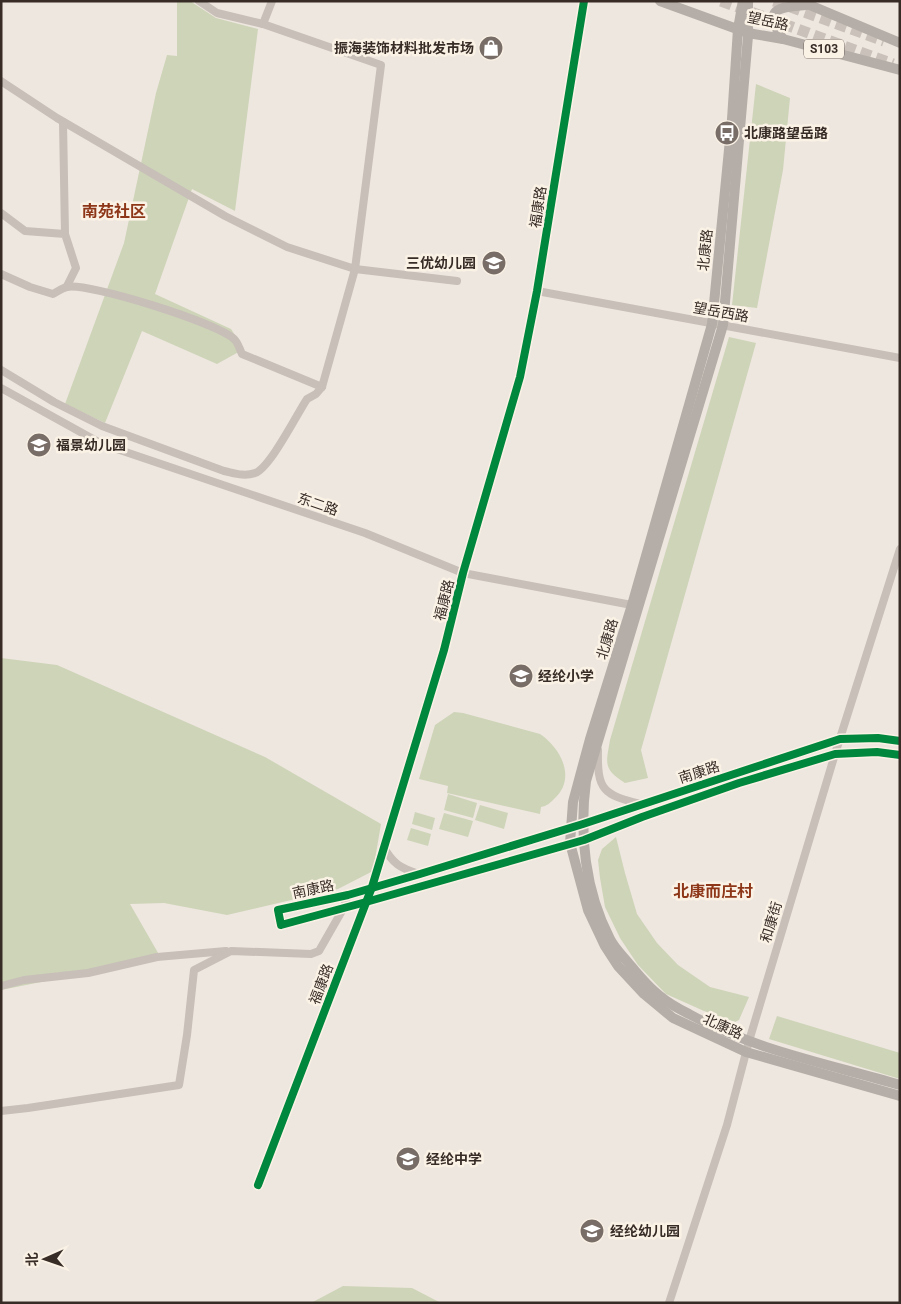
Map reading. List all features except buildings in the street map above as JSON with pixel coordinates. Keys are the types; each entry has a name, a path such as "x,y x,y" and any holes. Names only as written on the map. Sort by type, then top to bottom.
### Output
{"main road":[{"name":"望岳路","path":"660,1 743,31 783,38 900,70"},
{"name":"北康路","path":"743,1 743,31"},
{"name":"北康路","path":"748,1 743,31 717,324 586,781 583,801 584,840 591,888 599,915 611,941 641,978 660,997 711,1026 749,1041 900,1085"},
{"name":"望岳路","path":"803,3 900,43"},
{"path":"783,38 775,27 773,16 776,10 784,6 803,3"},
{"name":"北康路","path":"636,605 580,775 573,802 570,843 588,910 596,929 618,966 644,994 673,1018 746,1052 900,1096"}],"street":[{"path":"1,370 54,402 102,426 224,471 242,475 257,473 268,463 306,399 316,394 322,387 354,269 381,64 263,24 217,13 199,1"},
{"path":"263,24 272,1"},
{"name":"福康路","path":"258,1185 372,887 444,650 463,573 520,377 537,291 584,1"},
{"path":"1,81 63,122 234,221 287,247 354,269 458,281"},
{"path":"1,274 30,287 53,294 67,286 76,268 65,234 63,122"},
{"path":"1,213 25,231 65,234"},
{"path":"67,286 90,288 147,303 205,323 235,339 242,354 322,387"},
{"name":"望岳西路","path":"537,291 900,358"},
{"name":"东二路","path":"1,388 102,444 365,533 463,573 636,605"},
{"name":"和康街","path":"669,1303 727,1124 749,1041 835,754 900,549"},
{"name":"南康路","path":"900,741 878,738 840,739 583,824 420,874 348,895 278,910 281,925 584,840 642,817 739,783 835,754 877,752 900,755"},
{"path":"598,739 598,771 601,784 609,793 619,798 641,804"},
{"path":"383,846 393,860 402,868 420,874"},
{"path":"1,986 24,980 88,973 157,957 231,951 311,954 320,951 343,909 348,895"},
{"path":"1,1110 28,1108 179,1085 194,970 231,951"}],"green space":[{"path":"177,1 190,1 216,18 258,29 235,211 192,189 155,294 231,329 244,349 217,364 142,331 105,423 65,404 124,243 156,93 167,55 177,56"},
{"path":"756,84 790,98 783,170 757,308 732,305"},
{"path":"729,337 756,343 641,750 648,778 625,783 613,774 608,765 610,740"},
{"path":"1,658 57,665 265,757 381,824 373,871 338,889 227,915 164,903 130,904 161,958 1,990"},
{"path":"454,712 540,734 554,747 564,764 564,782 561,791 554,799 541,807 540,814 447,793 448,786 419,779 435,725"},
{"path":"448,794 477,803 473,818 444,810"},
{"path":"480,805 508,813 504,829 475,820"},
{"path":"415,812 435,818 432,830 412,824"},
{"path":"444,813 473,821 468,837 439,829"},
{"path":"411,828 431,834 428,846 407,840"},
{"path":"616,837 637,914 657,943 678,965 710,987 749,997 739,1020 735,1022 704,1011 666,994 638,965 620,938 605,907 600,878 598,860 602,849"},
{"path":"777,1016 900,1053 900,1079 769,1039"},
{"path":"343,1286 412,1288 441,1303 311,1303"}],"tunnel":[{"path":"721,1 893,64"},
{"path":"774,1 884,41"}],"cycle path":[{"path":"258,1185 372,887 444,650 463,573 520,377 537,291 584,1"},
{"path":"900,741 878,738 840,739 583,824 420,874 348,895 278,910 281,925 584,840 642,817 739,783 835,754 877,752 900,755"}],"place":[{"name":"振海装饰材料批发市场","path":"491,48"},
{"name":"北康路望岳路","path":"727,133"},
{"name":"三优幼儿园","path":"494,263"},
{"name":"福景幼儿园","path":"39,445"},
{"name":"经纶小学","path":"521,676"},
{"name":"经纶中学","path":"408,1159"},
{"name":"经纶幼儿园","path":"592,1231"}],"district":[{"name":"南苑社区","path":"114,211"},
{"name":"北康而庄村","path":"713,891"}]}
